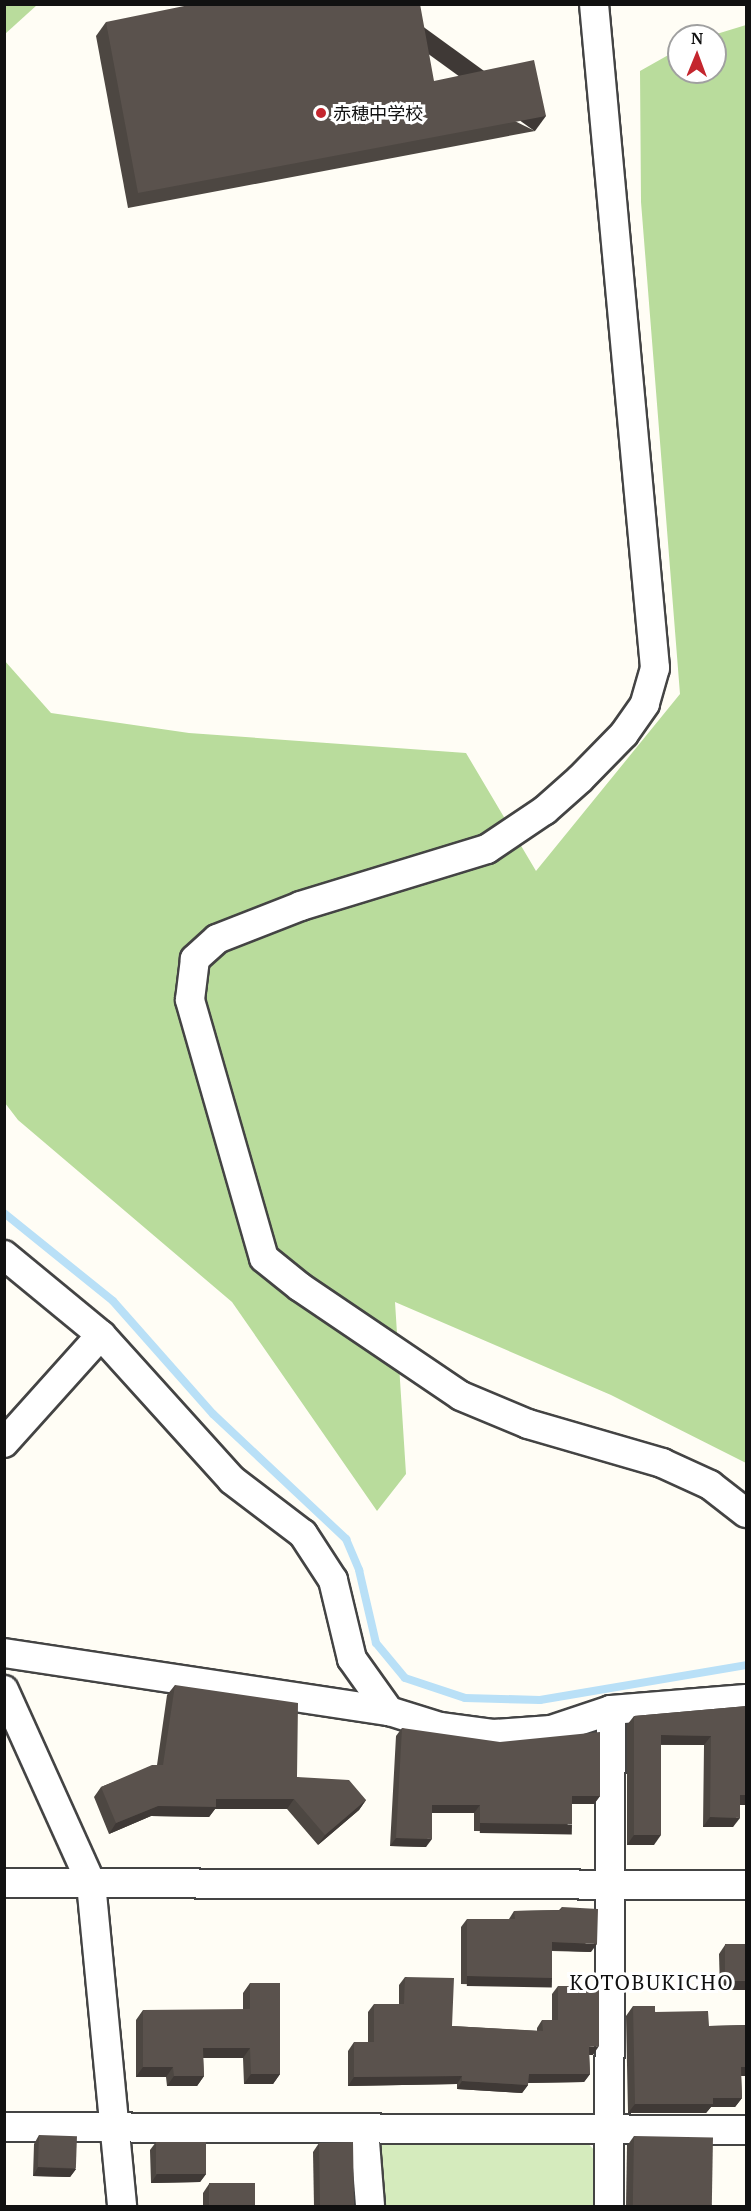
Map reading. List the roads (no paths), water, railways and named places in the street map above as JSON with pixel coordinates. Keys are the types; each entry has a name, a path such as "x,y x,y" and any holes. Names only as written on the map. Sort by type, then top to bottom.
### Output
{"street":[{"path":"594,4 655,668 645,704 624,734 580,779 545,810 488,849 301,906 217,939 195,959 190,1000 264,1258 300,1287 461,1396 528,1424 662,1463 710,1485 747,1513"},
{"path":"4,1255 101,1335 232,1480 303,1534 333,1580 352,1659 389,1711"},
{"path":"4,1443 101,1335"},
{"path":"4,1653 389,1711 440,1727 493,1734 551,1730 612,1710 747,1699"},
{"path":"4,1690 91,1883 122,2206"},
{"path":"609,2206 608,1884 612,1710"},
{"path":"4,1883 747,1885"},
{"path":"4,2127 747,2130"},
{"path":"364,2129 370,2206"}],"waterway":[{"path":"4,1213 113,1301 213,1414 346,1539 359,1570 376,1643 405,1678 465,1698 540,1700 746,1665"}],"place":[{"name":"赤穂中学校","path":"321,113"}],"district":[{"name":"KOTOBUKICHO","path":"652,1982"}]}
